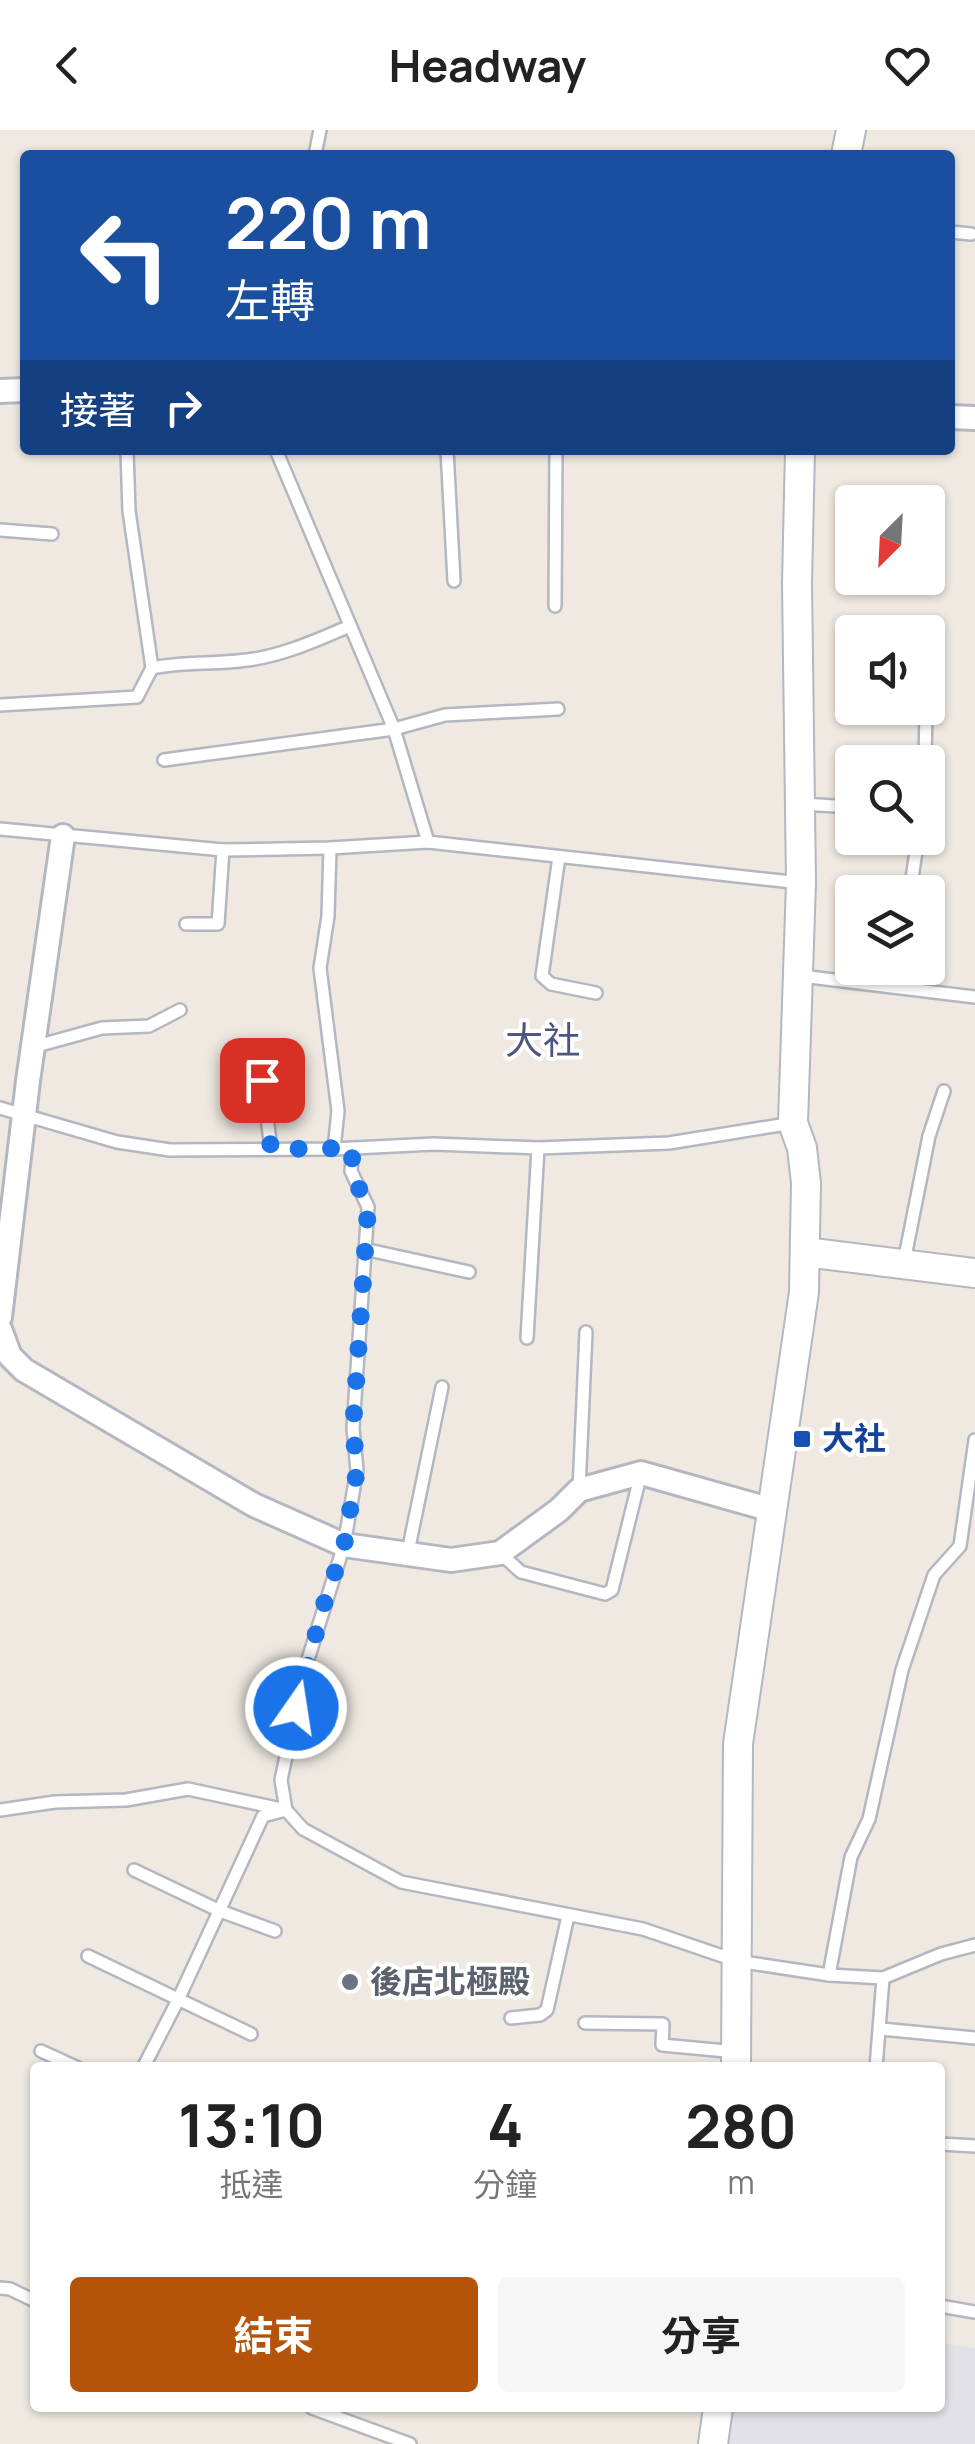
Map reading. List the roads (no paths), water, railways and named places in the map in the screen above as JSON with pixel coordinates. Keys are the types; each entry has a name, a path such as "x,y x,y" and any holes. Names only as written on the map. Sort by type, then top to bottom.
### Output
{"street":[{"path":"736,2060 738,1744 799,1340 804,1252 806,1183 802,1148 793,1123 802,804 797,582 800,455"},
{"path":"0,1317 32,1047 63,836"},
{"path":"804,1252 975,1272"},
{"path":"0,1329 5,1355 24,1370 254,1505 344,1546 451,1560 500,1552 559,1510 579,1490 641,1473 772,1510"},
{"path":"713,2444 717,2412"}],"lane":[{"path":"955,232 971,234"},
{"path":"0,705 136,697 152,668 129,512 127,455"},
{"path":"278,455 394,729 428,842"},
{"path":"447,455 454,581"},
{"path":"555,606 556,455"},
{"path":"0,530 52,534"},
{"path":"152,668 253,660 298,648 350,626"},
{"path":"164,760 394,729 445,715 558,709"},
{"path":"802,804 835,805"},
{"path":"0,829 223,850 428,842 801,884"},
{"path":"330,848 328,916 320,968 338,1111 334,1149"},
{"path":"186,924 218,924 223,850"},
{"path":"559,857 542,976 552,984 596,993"},
{"path":"800,976 975,997"},
{"path":"32,1047 102,1028 149,1026 180,1010"},
{"path":"258,1046 271,1149"},
{"path":"904,1263 929,1136 944,1091"},
{"path":"0,1108 117,1142 170,1150 434,1144 538,1148 669,1143 793,1123"},
{"path":"353,1148 351,1171 368,1208 353,1428 357,1470 344,1546 323,1607 280,1780 286,1810 303,1829 401,1882 643,1929 737,1961 829,1975 884,1978 941,1954 975,1945"},
{"path":"527,1338 538,1148"},
{"path":"364,1249 468,1272"},
{"path":"579,1490 586,1332"},
{"path":"408,1552 442,1386"},
{"path":"829,1975 851,1857 869,1819 902,1670 934,1575 960,1546 975,1440"},
{"path":"500,1552 521,1572 605,1594 612,1590 641,1473"},
{"path":"0,1810 55,1802 126,1800 188,1789 286,1810"},
{"path":"146,2062 263,1816 286,1810"},
{"path":"134,1870 220,1911 275,1931"},
{"path":"511,2018 540,2015 547,2010 568,1916"},
{"path":"88,1956 251,2034"},
{"path":"877,2062 884,1978"},
{"path":"585,2022 663,2024 662,2045 736,2060"},
{"path":"881,2029 975,2038"},
{"path":"41,2050 66,2062"},
{"path":"945,2144 975,2146"},
{"path":"0,2288 30,2299"},
{"path":"945,2307 975,2312"},
{"path":"323,2412 410,2444"}],"place":[{"name":"大社","path":"802,1439"},
{"name":"後店北極殿","path":"350,1982"}],"district":[{"name":"大社","path":"543,1041"}]}
